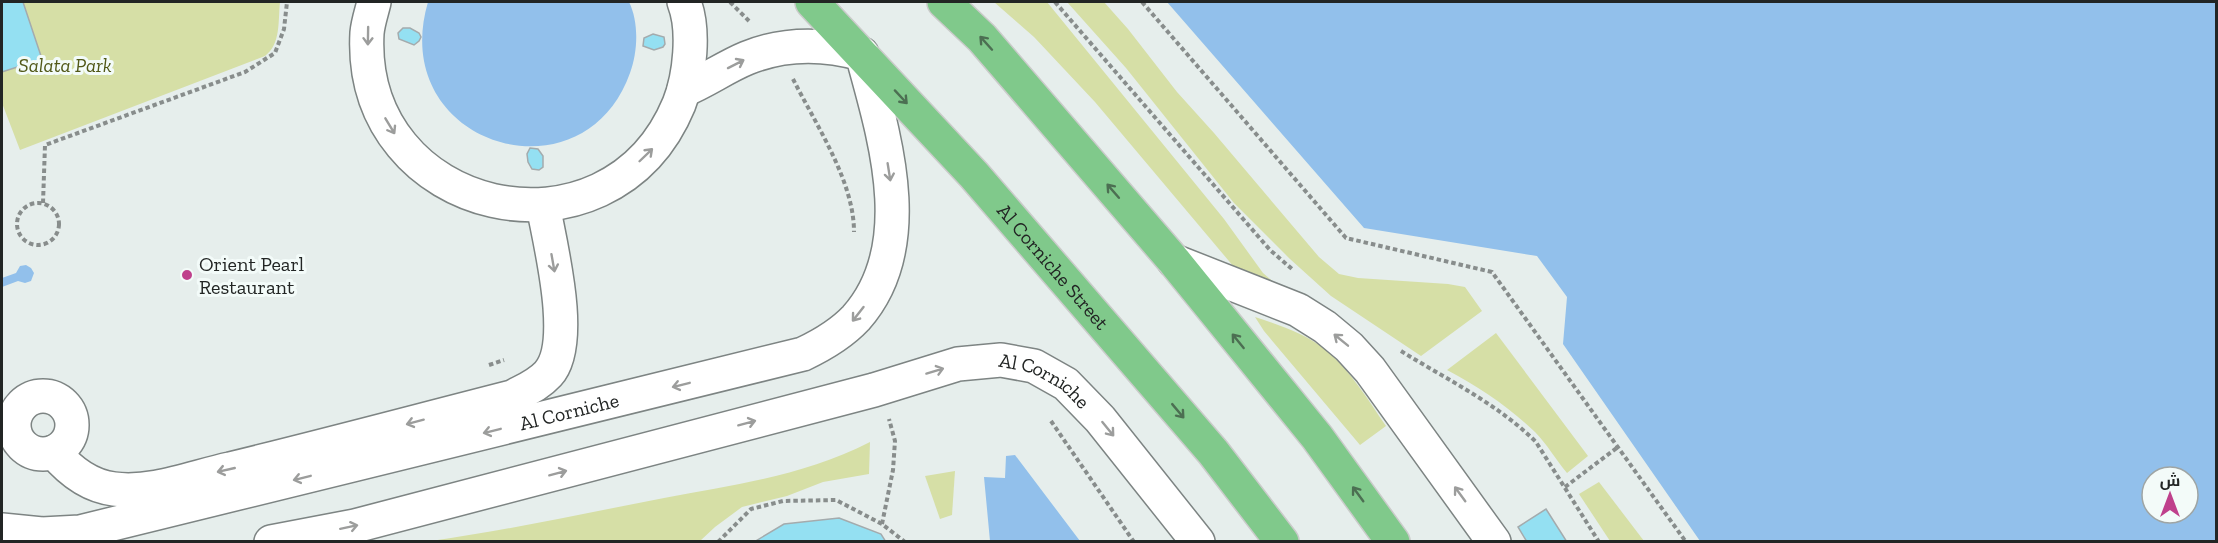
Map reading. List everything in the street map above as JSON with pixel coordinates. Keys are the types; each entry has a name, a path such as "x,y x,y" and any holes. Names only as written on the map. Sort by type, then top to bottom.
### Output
{"highway":[{"name":"Al Corniche Street","path":"812,2 974,175 1213,452 1282,542"},
{"path":"944,2 982,38 1174,261 1317,437 1393,542"}],"street":[{"path":"374,2 368,32 369,72 381,110 401,144 430,172 464,193 488,201 513,205 543,205 572,200 599,190 628,172 652,149 672,121 684,90 691,49 684,2"},
{"path":"684,90 746,59 777,49 838,47 862,54"},
{"name":"Al Corniche","path":"2,530 42,534 90,530 803,354 829,341 856,318 877,287 888,252 893,195 883,131 862,54"},
{"path":"54,452 79,476 95,484 112,489 147,488 315,448 512,397 534,386 549,373 560,348 561,323 558,288 543,205"},
{"path":"1174,261 1298,310 1349,346 1370,370 1494,542"},
{"name":"Al Corniche","path":"271,542 355,526 874,390 958,364 1001,360 1034,366 1066,384 1094,412 1198,542"},
{"path":"47,396 58,400 65,407 72,427 63,446 54,452 43,454 23,447 9,416 26,401 47,396"}],"path":[{"path":"43,203 45,146 245,72 275,53 285,29 287,2"},
{"path":"1055,2 1270,250 1295,272"},
{"path":"1142,2 1346,238 1492,272 1686,542"},
{"path":"777,49 846,183 854,223 854,242"},
{"path":"32,203 43,203 57,212 59,226 53,239 47,243 34,245 27,242 18,232 18,218 25,206 32,203"},
{"path":"1400,351 1509,417 1536,442 1599,542"},
{"path":"481,369 525,354 549,373"},
{"path":"1034,366 1038,402 1134,542"},
{"path":"874,390 887,413 895,441 893,470 882,524"},
{"path":"1565,487 1618,447"},
{"path":"718,542 752,509 783,501 837,500 882,524 905,542"}],"green space":[{"name":"Salata Park","path":"2,2 280,2 276,39 265,56 20,150 2,103"},
{"path":"994,2 1047,2 1224,219 1263,273 1303,307 1239,273 1095,102 1034,37"},
{"path":"1067,2 1104,2 1177,92 1319,257 1339,274 1358,278 1465,287 1482,311 1421,356 1331,296 1234,203 1126,68"},
{"path":"1255,317 1301,335 1326,350 1351,376 1386,426 1360,445 1264,331"},
{"path":"1496,333 1588,456 1567,473 1539,437 1515,414 1471,383 1447,370"},
{"path":"870,442 869,474 823,482 787,496 742,507 700,541 431,541 518,527 769,478 820,463"},
{"path":"955,471 952,515 940,519 925,476"},
{"path":"1599,482 1644,541 1610,541 1579,494"}],"water":[{"path":"428,2 629,2 636,27 635,55 630,73 606,114 573,138 534,146 496,141 461,122 435,92 423,52"},
{"path":"1167,2 2216,2 2216,541 1700,541 1563,344 1567,297 1537,256 1364,228"},
{"path":"26,265 34,273 31,281 25,283 18,281 2,287 2,278 16,273 20,266"},
{"path":"1015,455 1080,541 990,541 984,477 1005,478 1006,456"}],"building":[{"path":"2,2 23,2 42,59 2,72"},
{"path":"403,28 410,28 419,33 421,37 419,41 414,45 399,39 398,33"},
{"path":"653,34 664,37 663,47 654,50 643,46 644,38"},
{"path":"530,148 538,149 543,156 543,167 539,170 532,169 528,162 527,154"},
{"path":"1546,509 1567,542 1527,542 1518,527"},
{"path":"839,518 881,534 886,542 754,542 784,524"}],"place":[{"name":"Orient Pearl Restaurant","path":"187,275"}]}
